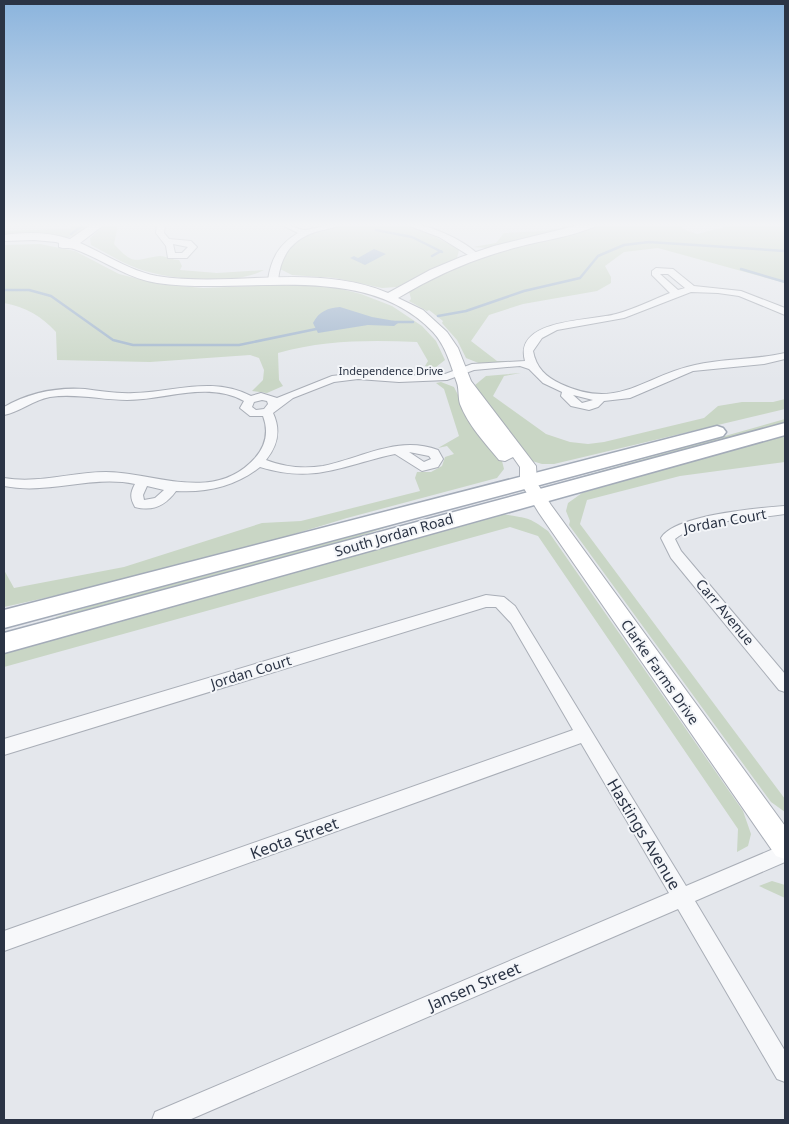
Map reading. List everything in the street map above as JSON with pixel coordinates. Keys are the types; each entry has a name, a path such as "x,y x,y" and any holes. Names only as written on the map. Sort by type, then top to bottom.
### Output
{"main road":[{"name":"South Jordan Road","path":"4,643 785,414"},
{"name":"South Jordan Road","path":"4,619 532,489 785,429"}],"street":[{"path":"148,276 161,280 214,283 273,280 331,282 389,298 417,312 431,324"},
{"path":"389,298 426,276"},
{"path":"659,276 676,293"},
{"path":"677,276 693,290"},
{"path":"785,312 766,302 736,292 693,290 676,293 650,306 627,314 559,326 543,332 533,340 529,347 528,356 532,366 548,381 568,391 567,396 571,402 584,407 596,404 601,397 635,393 674,373 700,366 764,362 785,356"},
{"name":"Clarke Farms Drive","path":"431,324 451,348 462,379 463,395 467,406 532,489 785,847"},
{"name":"Independence Drive","path":"250,400 269,405 311,382 351,376 383,374 462,379 475,374 524,370 532,366"},
{"path":"4,398 8,409 45,395 69,392 135,397 209,389 231,391 250,400 246,408 250,412 258,414 269,405"},
{"path":"5,485 39,484 107,476 144,480 173,487 197,487 224,481 242,473 258,462 272,438 269,405"},
{"path":"258,462 285,470 315,471 373,454 399,451"},
{"path":"144,480 138,489 136,498 144,506 158,502 173,487"},
{"name":"Jordan Court","path":"668,538 672,532 689,526 785,511"},
{"name":"Carr Avenue","path":"668,538 676,554 785,685"},
{"name":"Jordan Court","path":"4,747 486,601 499,600"},
{"name":"Hastings Avenue","path":"499,600 510,610 785,1071"},
{"name":"Keota Street","path":"4,941 584,734"},
{"name":"Jansen Street","path":"163,1120 785,853"}],"green space":[{"path":"4,276 129,276 159,284 203,288 303,284 333,287 361,294 392,306 422,326 436,341 445,360 436,367 425,366 428,361 417,342 364,341 330,343 295,349 278,353 279,380 283,386 267,393 252,391 263,380 264,370 259,358 250,355 150,362 57,360 56,332 33,313 4,303"},
{"path":"172,276 245,276 220,280"},
{"path":"313,276 419,276 397,287 382,288 335,278"},
{"path":"437,276 611,276 611,283 597,291 523,304 489,315 471,341 497,361 513,361 481,364 466,358 457,340 442,323 443,321 429,310 427,311 409,301 411,299 409,291"},
{"path":"761,276 785,276 785,283"},
{"path":"521,373 504,376 493,396 546,434 570,442 588,444 604,442 704,418 718,406 742,402 773,402 785,399 785,409 554,464 542,464 532,461 486,404 475,385 486,376"},
{"path":"441,382 454,387 463,405 502,461 504,469 497,478 347,518 229,554 4,607 4,570 14,588 124,567 262,523 301,521 420,491 415,478 417,472 431,472 442,466 445,457 454,454 447,446 438,448 459,436 444,389 436,383"},
{"path":"785,419 785,424 569,480"},
{"path":"785,434 785,462 680,476 587,500 580,524 785,799 785,812 771,802 569,525 570,521 566,511 568,503 582,493"},
{"path":"436,511 354,538 57,621 56,617 153,586"},
{"path":"503,514 530,520 548,531 743,811 751,834 748,846 737,852 738,829 538,536 510,527 4,667 4,650"},
{"path":"772,881 785,885 785,898 759,886"}],"water":[{"path":"340,307 398,323 394,326 368,325 318,333 313,323 318,316 328,309"}],"waterway":[{"path":"438,316 466,311 524,291 581,276"},
{"path":"766,276 785,282"},
{"path":"4,290 29,290 51,296 113,340 133,345 239,345 321,328"},
{"path":"393,322 413,322"}]}
